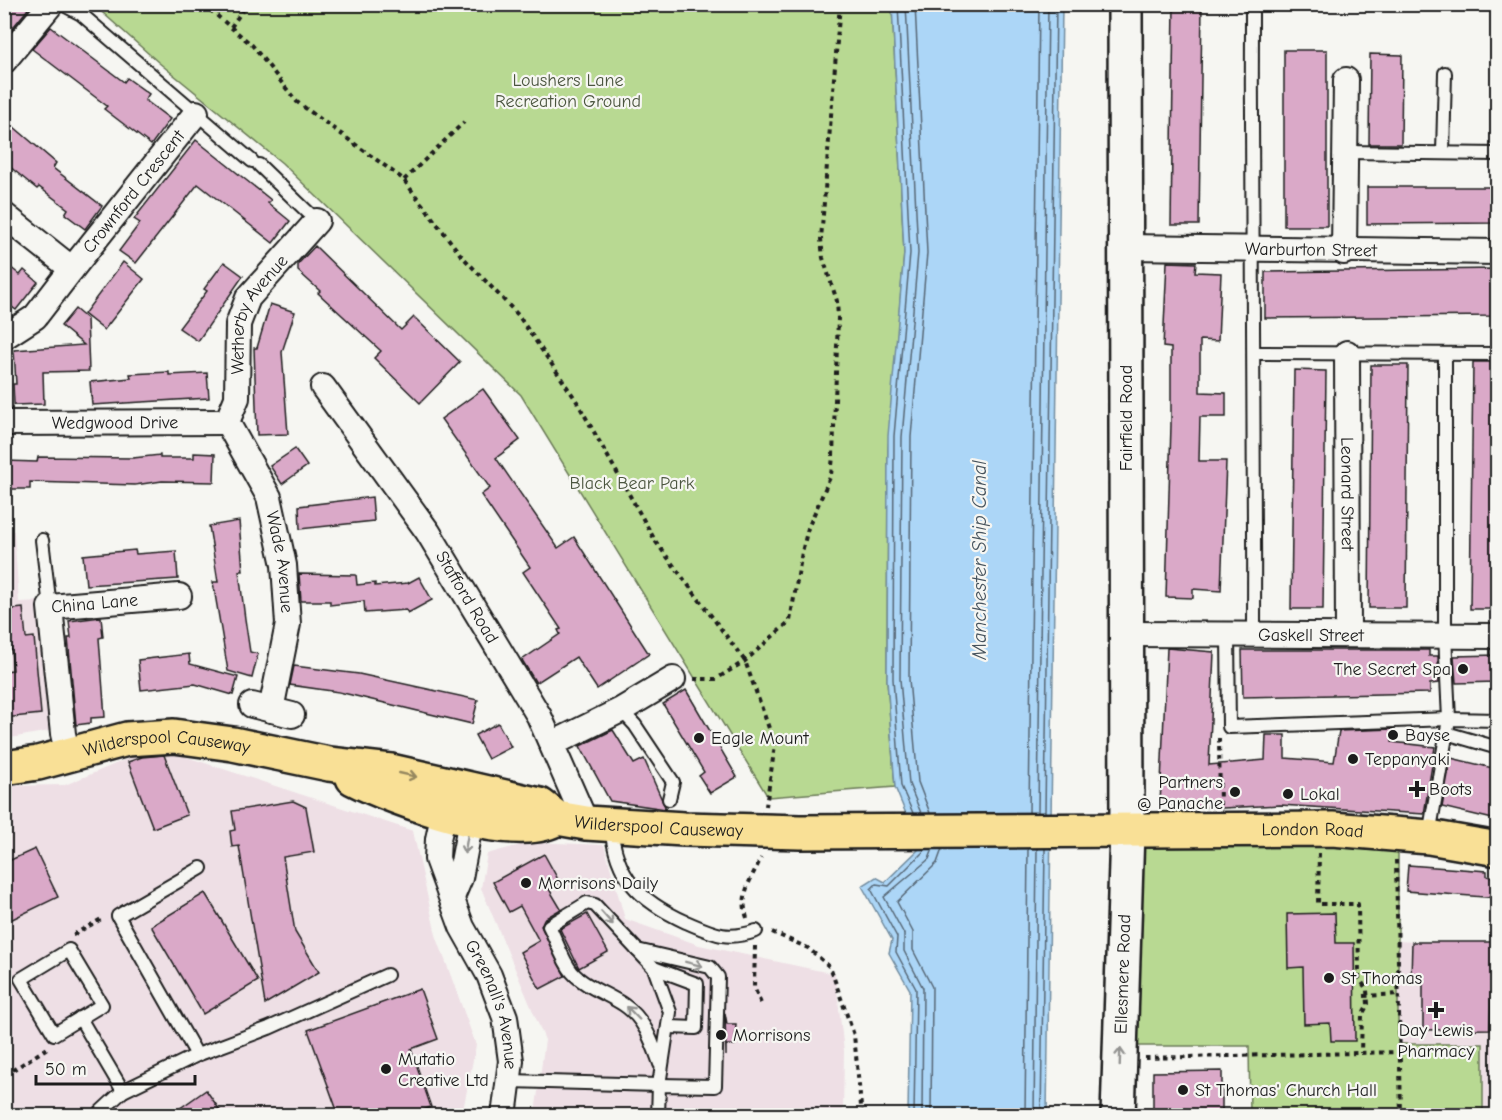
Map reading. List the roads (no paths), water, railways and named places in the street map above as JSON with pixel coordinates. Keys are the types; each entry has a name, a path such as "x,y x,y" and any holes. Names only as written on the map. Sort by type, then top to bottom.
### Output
{"highway":[{"name":"Wilderspool Causeway","path":"4,768 68,755 127,739 174,736 233,744 329,764 363,766 461,802 516,827 585,822 800,832 1065,831"},
{"name":"London Road","path":"1065,831 1332,829 1396,832 1497,849"}],"main road":[{"name":"Fairfield Road","path":"1125,4 1127,831"},
{"name":"Ellesmere Road","path":"1118,1116 1127,831"}],"street":[{"path":"4,61 51,4"},
{"path":"1344,252 1346,80"},
{"name":"Crownford Crescent","path":"72,269 196,113"},
{"path":"4,215 72,269 35,317 4,338"},
{"name":"Wetherby Avenue","path":"227,422 237,398 238,324 248,298 317,221"},
{"name":"Warburton Street","path":"1125,247 1344,252 1497,252"},
{"name":"Leonard Street","path":"1347,353 1348,634"},
{"name":"Stafford Road","path":"322,387 428,532 552,744 585,822"},
{"name":"Wedgwood Drive","path":"4,423 227,422"},
{"name":"Wade Avenue","path":"227,422 269,497 284,565 288,624 272,710"},
{"name":"China Lane","path":"68,755 63,734 50,607 179,596"},
{"name":"Gaskell Street","path":"1127,634 1497,636"},
{"path":"552,744 621,710 673,679"},
{"name":"Greenall's Avenue","path":"461,802 460,878 452,897 462,927 499,997 509,1039 510,1082 504,1116"}],"lane":[{"path":"62,4 81,14 256,163 317,221"},
{"path":"1252,13 1251,250 1255,353 1254,633"},
{"path":"1443,153 1445,73"},
{"path":"1345,152 1497,154"},
{"path":"1255,353 1497,354"},
{"path":"1429,837 1449,719 1445,635 1445,354"},
{"path":"42,540 50,607"},
{"path":"1228,634 1229,727 1449,719 1497,720"},
{"path":"621,710 635,725 673,782 669,799"},
{"path":"1446,732 1497,748"},
{"path":"585,822 612,845 622,872 633,887 656,908 717,936 736,938 756,931"},
{"path":"197,1055 118,916 201,868"},
{"path":"658,1116 660,1064 670,1027 670,1012 654,968 595,905 587,903 549,926 572,972 601,993 626,1006 639,1019 650,1036 660,1064"},
{"path":"69,950 102,1005 80,1018 54,1034 21,979 69,950"},
{"path":"510,1082 715,1086 718,977 715,971 710,967 637,950"},
{"path":"654,968 697,984 696,1028 670,1027"},
{"path":"96,1116 123,1091 197,1055 269,1028 387,975"},
{"path":"80,1018 123,1091"}],"water":[{"name":"Manchester Ship Canal","path":"892,5 1062,5 1047,1115 908,1115 910,990 889,953 892,940 862,886 876,877 885,882 920,848 895,787 887,680 888,436 904,253"}],"place":[{"name":"The Secret Spa","path":"1463,669"},
{"name":"Bayse","path":"1393,735"},
{"name":"Eagle Mount","path":"699,738"},
{"name":"Teppanyaki","path":"1353,759"},
{"name":"Boots","path":"1417,789"},
{"name":"Partners @ Panache","path":"1235,792"},
{"name":"Lokal","path":"1288,794"},
{"name":"Morrisons Daily","path":"526,883"},
{"name":"St Thomas","path":"1329,978"},
{"name":"Day Lewis Pharmacy","path":"1436,1010"},
{"name":"Morrisons","path":"721,1035"},
{"name":"Mutatio Creative Ltd","path":"386,1069"},
{"name":"St Thomas' Church Hall","path":"1183,1090"}],"park label":[{"name":"Loushers Lane Recreation Ground","path":"568,90"},
{"name":"Black Bear Park","path":"632,483"}]}
